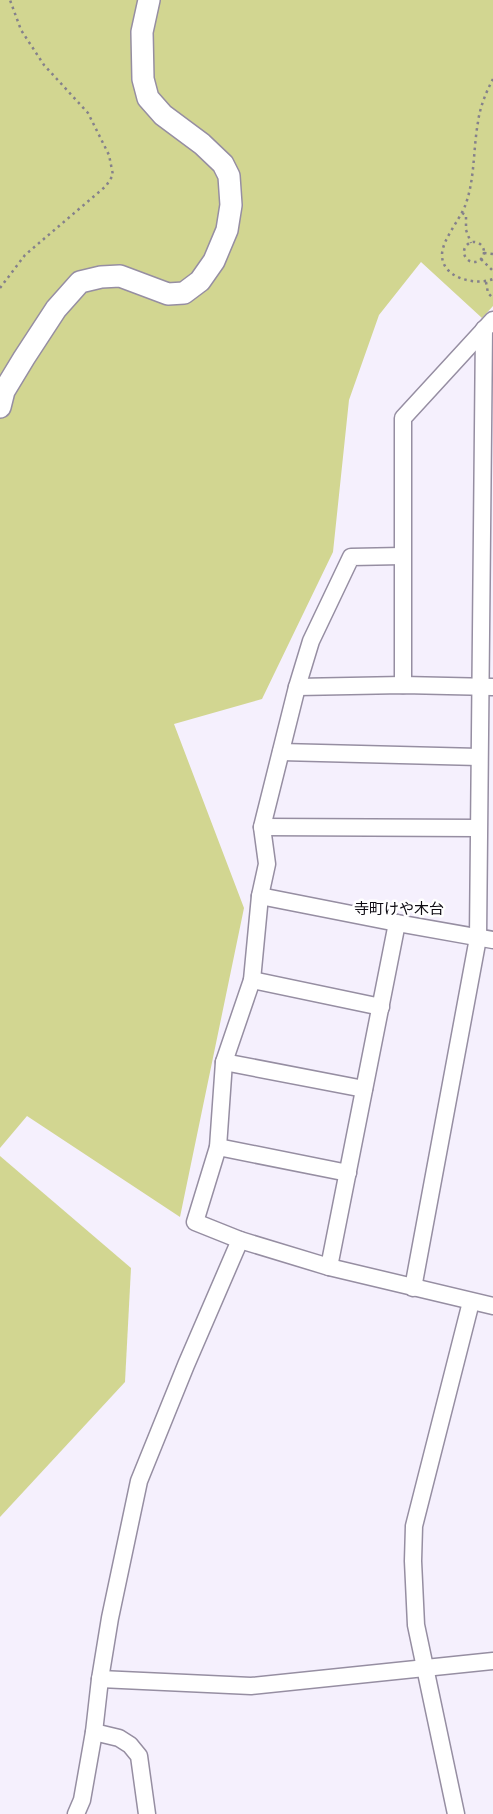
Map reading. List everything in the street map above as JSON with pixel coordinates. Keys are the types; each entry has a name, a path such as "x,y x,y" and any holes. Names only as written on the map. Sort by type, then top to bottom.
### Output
{"street":[{"path":"0,406 4,391 24,358 56,309 80,282 100,277 120,276 168,294 184,293 200,281 214,261 227,230 231,205 229,176 223,164 202,144 163,115 148,98 143,79 142,32 149,0"},
{"path":"403,685 403,418 489,324"},
{"path":"414,1288 486,939 478,828 479,757 487,686 489,324"},
{"path":"402,556 352,557 311,641 297,687 262,827 267,864 260,896 252,980 224,1062 218,1147 195,1222 240,1240 329,1266 493,1306"},
{"path":"297,687 487,686"},
{"path":"280,752 479,757"},
{"path":"262,827 478,828"},
{"path":"260,896 486,939"},
{"path":"329,1266 397,923"},
{"path":"252,980 381,1007"},
{"path":"224,1062 364,1089"},
{"path":"218,1147 348,1173"},
{"path":"76,1814 82,1800 94,1732 110,1618 139,1481 182,1374 240,1240"},
{"path":"456,1814 416,1625 412,1561 414,1526 471,1302"},
{"path":"100,1679 251,1686 493,1661"},
{"path":"94,1732 119,1738 130,1745 139,1756 146,1814"}],"path":[{"path":"0,288 25,255 106,186 113,175 109,155 88,113 44,65 21,30 10,0"},
{"path":"493,79 486,93 478,120 472,173 465,205 444,244 442,255 446,268 458,278 478,282 486,282 493,279"},
{"path":"462,213 466,215 466,230 470,244"},
{"path":"470,244 480,244 484,250 481,259 474,262 468,259 465,251 470,244"},
{"path":"484,253 493,254"},
{"path":"481,259 493,271"},
{"path":"486,282 488,293 493,298"}],"green space":[{"path":"0,0 493,0 493,306 482,318 421,262 379,315 349,400 333,552 262,699 174,724 244,908 180,1217 27,1116 0,1148"},
{"path":"0,1156 131,1268 125,1382 0,1517"}],"district":[{"name":"寺町けや木台","path":"399,909"}]}
